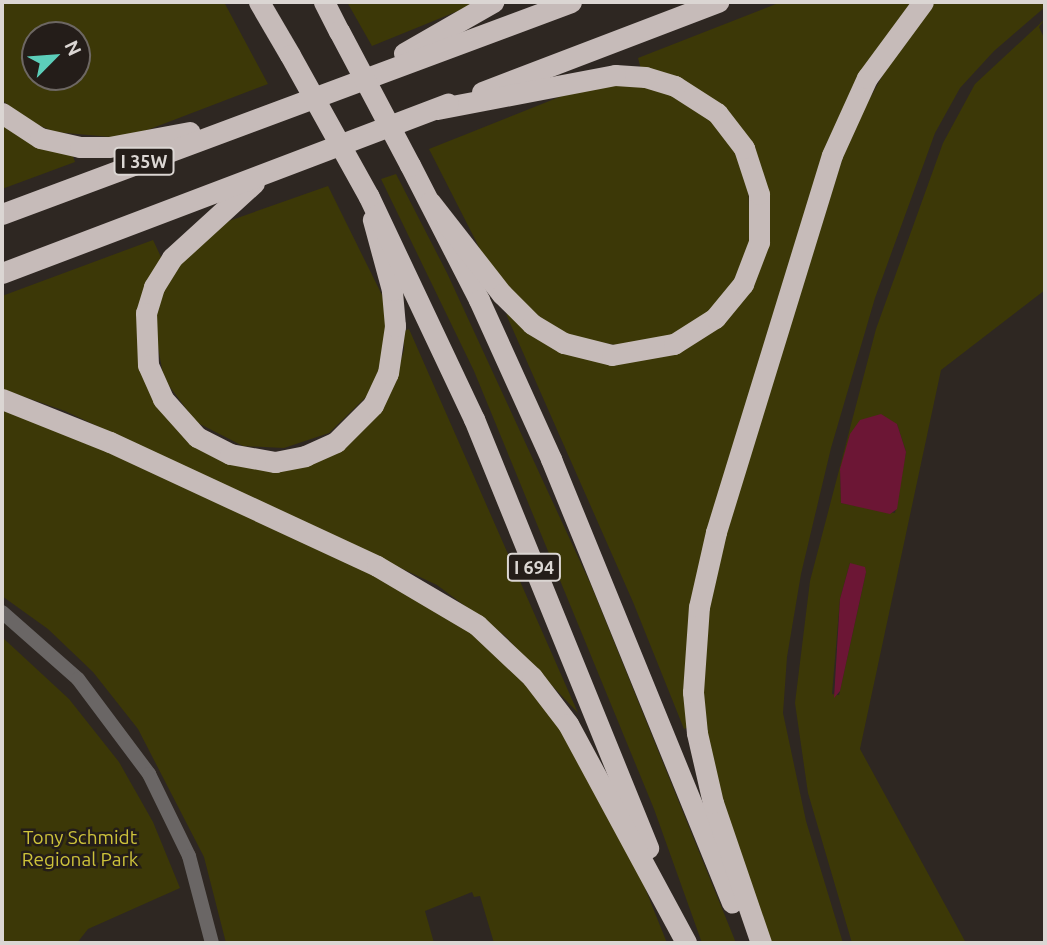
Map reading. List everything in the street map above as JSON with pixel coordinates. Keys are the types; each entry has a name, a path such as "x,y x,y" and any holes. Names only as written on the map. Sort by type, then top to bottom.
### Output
{"highway":[{"name":"I 694","path":"325,2 430,202 566,494 748,943"},
{"path":"344,87 493,2"},
{"name":"I 35W","path":"2,214 571,2"},
{"path":"2,273 718,2"},
{"path":"761,943 713,803 697,733 694,681 699,607 716,532 832,155 867,78 923,2"},
{"name":"I 694","path":"260,5 369,197 495,468 686,943"},
{"path":"430,202 502,294 532,324 564,343 612,355 674,344 715,318 743,284 759,242 759,194 744,148 717,113 675,86 645,77 615,75 437,108"},
{"path":"2,113 40,138 94,147 162,139 287,108"},
{"path":"263,175 172,258 154,287 145,331 153,382 172,412 197,437 244,458 275,462 320,450 363,418 382,390 393,349 394,308 369,197"},
{"path":"2,399 110,442 377,566 477,625 532,677 568,723 686,943"}],"street":[{"path":"2,612 78,679 149,774 189,856 212,943"}],"green space":[{"path":"2,2 224,2 268,84 137,134 111,137 55,132 26,120 2,100"},
{"path":"347,2 480,2 372,46"},
{"path":"781,2 914,2 866,68 703,550 689,727 684,729 633,602 506,314 626,362 671,353 752,282 750,141 641,69 638,58"},
{"path":"934,2 1045,2 1045,7 994,51 960,88 935,133 875,298 831,448 801,574 787,657 783,713 806,821 843,943 771,943 710,767 700,690 709,585 850,134 903,39"},
{"path":"1045,19 1039,27 1045,40 1045,290 941,370 860,749 966,943 852,943 808,793 795,703 810,581 876,329 943,143 975,84","holes":["897,424 906,452 895,513 841,503 840,469","850,563 866,572 839,695 832,694 840,599"]},
{"path":"609,83 658,88 708,115 732,144 748,180 750,240 738,274 714,309 673,336 616,345 570,337 521,304 483,255 429,149 582,88"},
{"path":"2,123 72,153 75,162 2,189"},
{"path":"396,174 447,273 591,585 736,943 702,943 654,809 474,371 381,179"},
{"path":"328,186 383,297 387,317 382,364 369,394 329,433 284,448 243,446 196,422 164,379 154,327 163,289 176,265 226,222"},
{"path":"153,240 161,257 138,312 140,360 187,437 301,462 391,391 404,350 404,331 409,329 578,713 505,636 437,585 65,411 2,389 2,296"},
{"path":"2,403 446,607 558,717 641,878 667,943 494,943 480,896 474,897 472,892 425,911 434,943 226,943 204,857 138,729 93,672 48,629 2,596"},
{"name":"Tony Schmidt Regional Park","path":"2,637 69,699 119,762 153,822 180,888 88,929 77,943 2,943"}],"shaded area":[{"path":"881,414 897,424 906,452 897,509 890,514 841,503 840,469 850,434 860,420"},
{"path":"850,563 865,567 866,572 840,691 834,698 840,599"}]}
